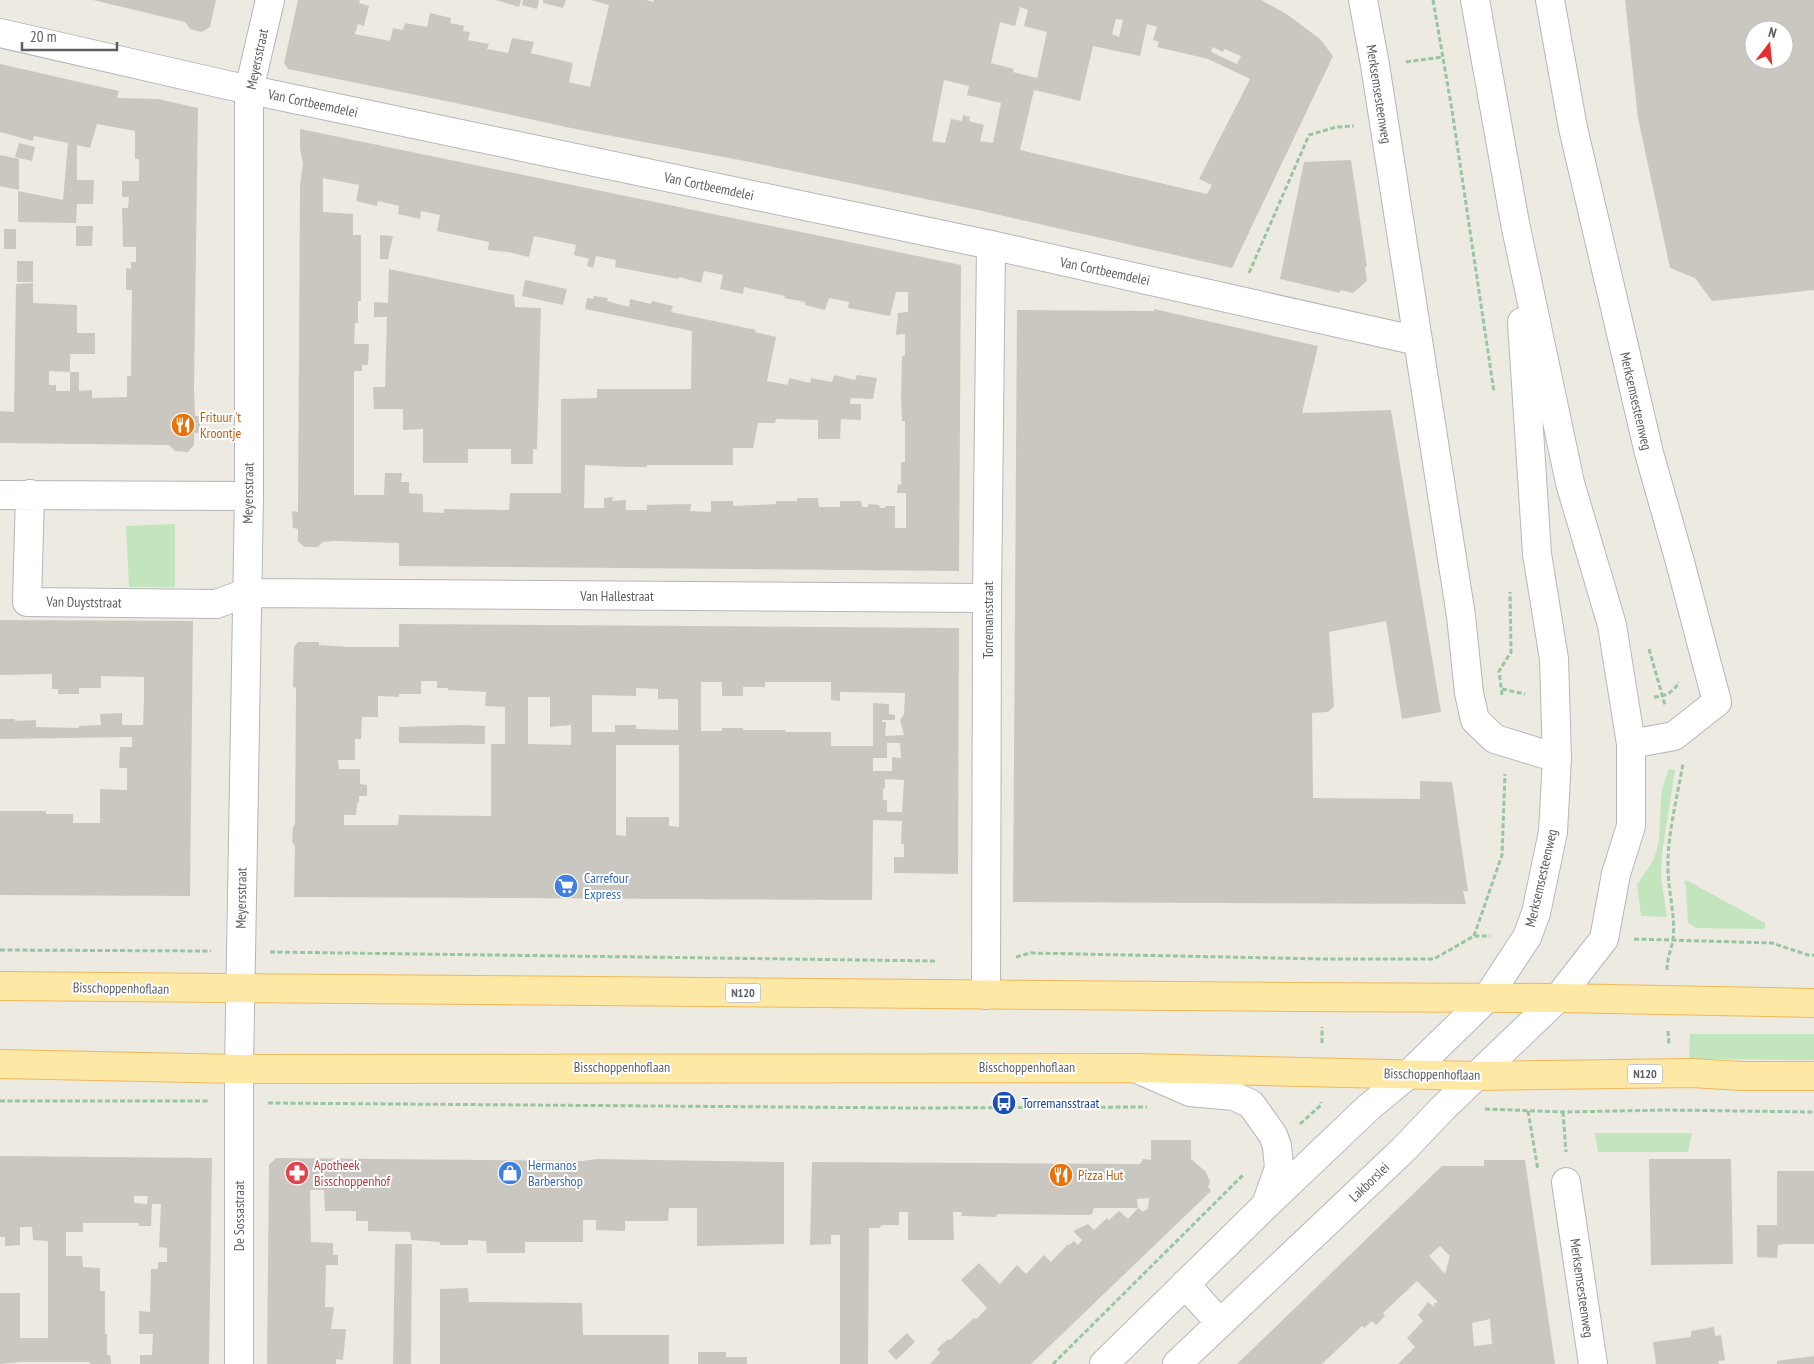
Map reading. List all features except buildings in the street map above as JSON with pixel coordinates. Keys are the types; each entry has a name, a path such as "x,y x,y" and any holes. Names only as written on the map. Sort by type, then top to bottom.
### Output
{"main road":[{"name":"Bisschoppenhoflaan","path":"0,986 1558,998 1814,1003"},
{"name":"Bisschoppenhoflaan","path":"0,1064 239,1069 1135,1068 1476,1076 1691,1073 1742,1076 1814,1076"}],"street":[{"name":"Meyersstraat","path":"241,989 248,496 249,90 270,0"},
{"name":"Merksemsesteenweg","path":"1363,0 1375,64 1461,616 1469,693 1475,720 1495,739 1557,758"},
{"name":"Merksemsesteenweg","path":"1475,0 1515,223 1570,483 1612,625 1631,744 1630,826 1616,874 1604,939 1558,998"},
{"name":"Merksemsesteenweg","path":"1550,0 1573,128 1648,453 1680,562 1717,702 1674,736 1631,744"},
{"name":"Van Cortbeemdelei","path":"0,33 249,90 991,245 1418,341"},
{"name":"Merksemsesteenweg","path":"1409,1074 1487,998 1527,937 1536,913 1553,832 1557,758 1554,659 1537,554 1515,223"},
{"name":"Torremansstraat","path":"986,995 991,245"},
{"name":"Van Duyststraat","path":"30,494 27,602 216,604 246,593"},
{"path":"0,495 248,496"},
{"name":"Van Hallestraat","path":"246,593 988,598"},
{"path":"239,1069 241,989"},
{"name":"Lakborslei","path":"1177,1364 1403,1150 1443,1108 1558,998"},
{"path":"1135,1068 1190,1092 1234,1096 1251,1104 1274,1134 1277,1146 1279,1168 1265,1206"},
{"name":"De Sossastraat","path":"239,1069 239,1364"},
{"path":"1104,1364 1369,1107 1409,1074"},
{"name":"Merksemsesteenweg","path":"1566,1182 1593,1364"},
{"path":"1186,1284 1220,1323"}],"path":[{"path":"1433,0 1454,120 1494,395"},
{"path":"1406,62 1443,57"},
{"path":"1237,300 1309,136 1336,127 1347,127"},
{"path":"1502,698 1499,672 1511,652 1510,587"},
{"path":"1673,939 1668,862 1683,762 1674,736"},
{"path":"1474,936 1502,855 1506,743"},
{"path":"987,962 1000,963 1031,953 1324,959 1434,959 1474,936 1527,937"},
{"path":"1604,939 1673,939 1772,943 1814,956"},
{"path":"0,950 241,951 938,961"},
{"path":"1321,1105 1324,959"},
{"path":"0,1100 874,1107 1149,1107"},
{"path":"1311,1105 1369,1107"},
{"path":"1443,1108 1563,1112 1668,1110 1814,1112"},
{"path":"1563,1112 1568,1167 1566,1182"},
{"path":"1054,1364 1246,1171"}],"green space":[{"path":"175,524 175,587 129,587 126,526"},
{"path":"1669,769 1675,770 1662,853 1661,877 1667,917 1641,916 1637,885 1657,851 1661,795"},
{"path":"1686,880 1765,923 1765,929 1696,928 1688,923 1686,887 1684,882"},
{"path":"1690,1034 1814,1034 1814,1060 1689,1059"},
{"path":"1595,1133 1692,1133 1688,1152 1598,1152"}],"place":[{"name":"Frituur 't Kroontje","path":"183,425"},
{"name":"Carrefour Express","path":"566,886"},
{"name":"Torremansstraat","path":"1004,1103"},
{"name":"Apotheek Bisschoppenhof","path":"297,1173"},
{"name":"Hermanos Barbershop","path":"510,1173"},
{"name":"Pizza Hut","path":"1061,1175"}]}
